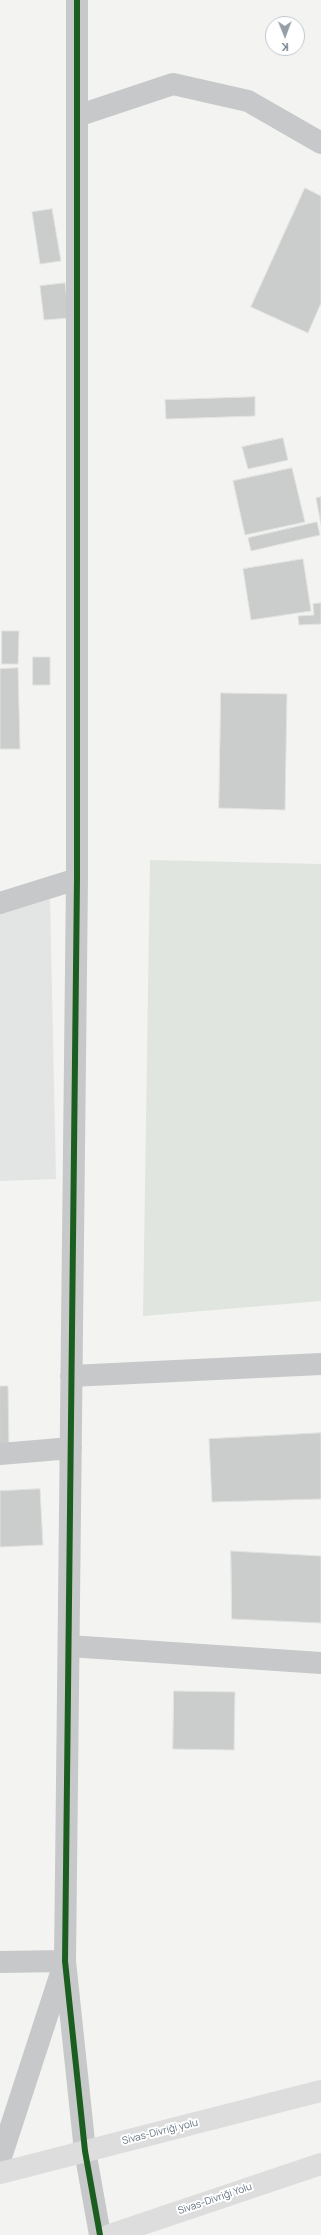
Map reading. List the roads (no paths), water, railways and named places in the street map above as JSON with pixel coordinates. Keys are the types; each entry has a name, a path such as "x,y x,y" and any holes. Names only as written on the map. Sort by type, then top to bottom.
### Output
{"main road":[{"name":"Sivas-Divriği yolu","path":"0,2173 321,2091"},
{"name":"Sivas-Divriği Yolu","path":"110,2235 321,2164"}],"street":[{"path":"77,0 77,879 65,1960 85,2151 100,2235"},
{"path":"77,116 173,84 248,102 321,143"},
{"path":"0,903 77,879"},
{"path":"72,1376 321,1364"},
{"path":"0,1454 71,1448"},
{"path":"69,1646 321,1663"},
{"path":"0,1962 65,1960"},
{"path":"0,2160 65,1960"}]}
